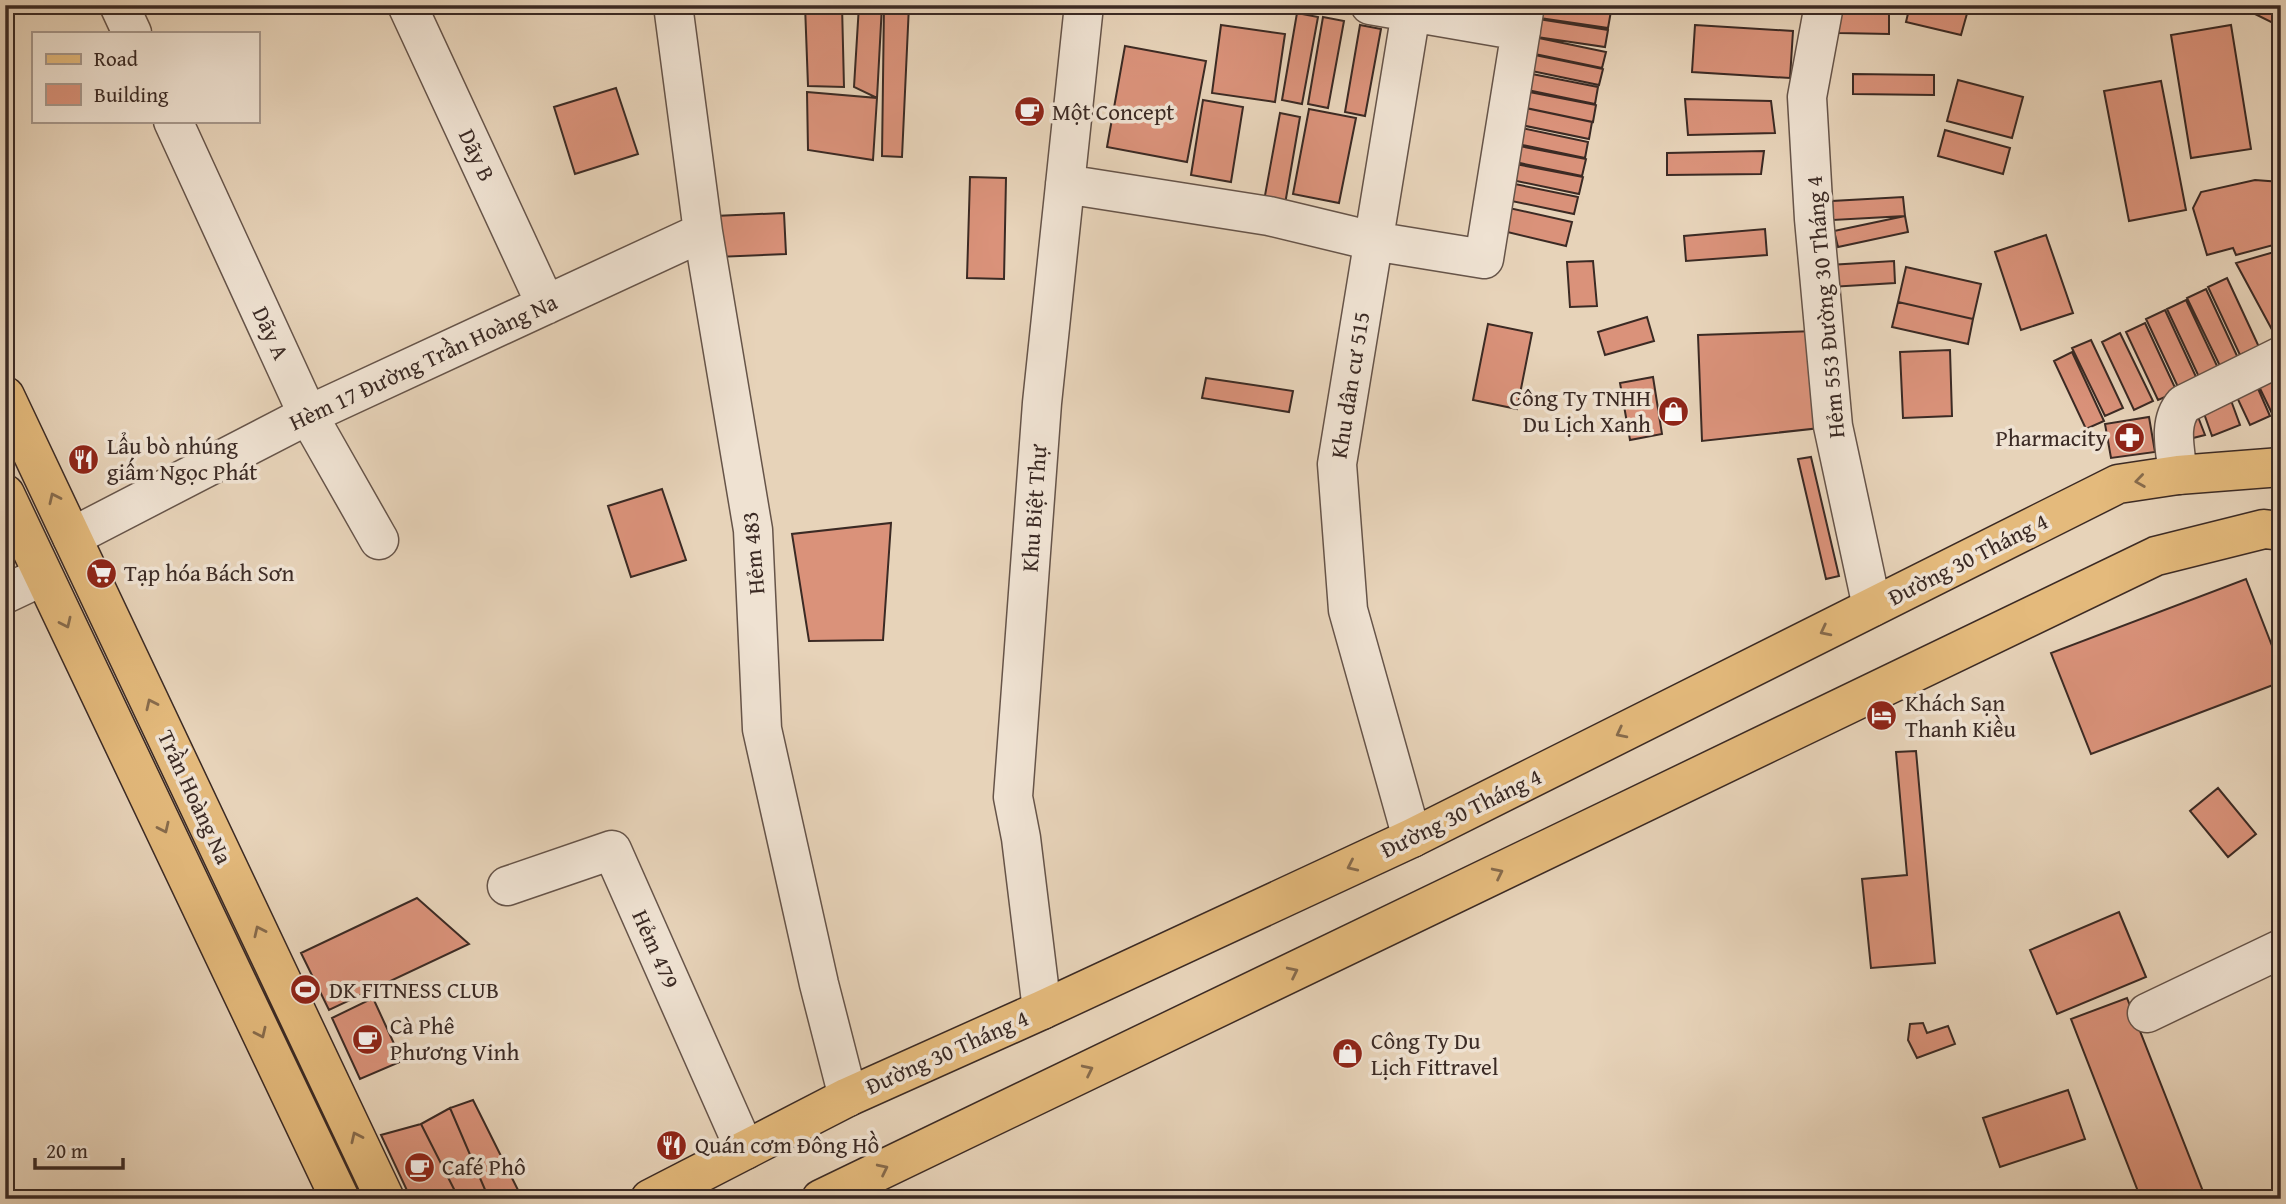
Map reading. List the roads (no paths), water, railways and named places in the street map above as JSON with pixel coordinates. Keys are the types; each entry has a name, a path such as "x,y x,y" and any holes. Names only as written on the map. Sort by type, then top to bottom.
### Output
{"main road":[{"name":"Trần Hoàng Na","path":"5,396 385,1199"},
{"name":"Đường 30 Tháng 4","path":"650,1199 848,1097 1412,838 2118,484 2178,475 2281,467"},
{"name":"Trần Hoàng Na","path":"5,495 340,1199"},
{"path":"821,1199 2156,556 2264,529 2281,531"}],"street":[{"path":"119,5 132,32"},
{"name":"Dãy B","path":"407,5 545,305"},
{"name":"Hẻm 483","path":"673,5 703,232 754,530 762,729 819,984 848,1097"},
{"name":"Khu Biệt Thự","path":"1042,1010 1021,838 1013,797 1042,403 1084,5"},
{"path":"1065,184 1269,216 1373,241 1484,259 1523,18 1411,12 1370,5"},
{"name":"Hẻm 553 Đường 30 Tháng 4","path":"1824,5 1807,97 1814,219 1833,426 1872,607"},
{"name":"Khu dân cư 515","path":"1411,12 1336,464 1348,610 1412,838"},
{"name":"Dãy A","path":"173,122 308,415 379,540"},
{"name":"Hèm 17 Đường Trần Hoàng Na","path":"72,537 308,415 703,232"},
{"path":"2178,475 2174,423 2177,412 2184,404 2281,356"},
{"path":"5,594 43,576"},
{"name":"Hẻm 479","path":"507,886 612,850 745,1150"},
{"path":"2147,1013 2281,949"}],"place":[{"name":"Một Concept","path":"1029,112"},
{"name":"Công Ty TNHH Du Lịch Xanh","path":"1674,411"},
{"name":"Pharmacity","path":"2130,438"},
{"name":"Lẩu bò nhúng giấm Ngọc Phát","path":"84,459"},
{"name":"Tạp hóa Bách Sơn","path":"101,573"},
{"name":"Khách Sạn Thanh Kiều","path":"1882,716"},
{"name":"DK FITNESS CLUB","path":"306,990"},
{"name":"Cà Phê Phương Vinh","path":"367,1039"},
{"name":"Công Ty Du Lịch Fittravel","path":"1348,1054"},
{"name":"Quán cơm Đông Hồ","path":"672,1145"},
{"name":"Café Phô","path":"419,1167"}]}
